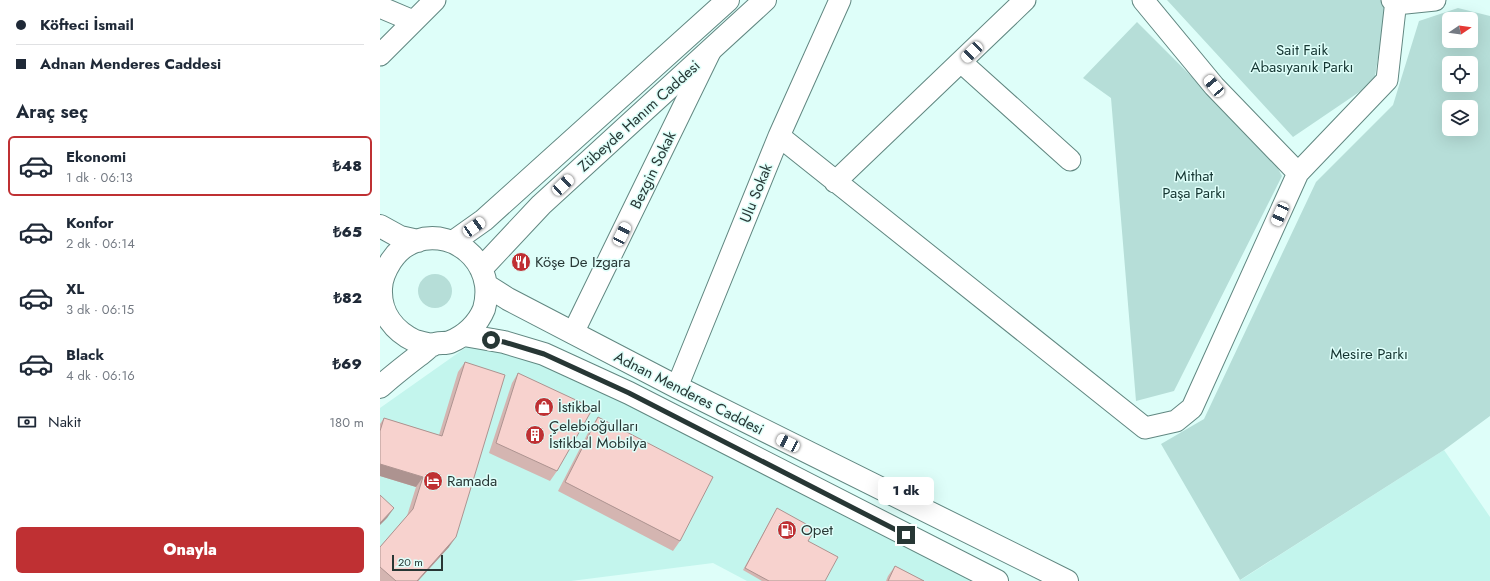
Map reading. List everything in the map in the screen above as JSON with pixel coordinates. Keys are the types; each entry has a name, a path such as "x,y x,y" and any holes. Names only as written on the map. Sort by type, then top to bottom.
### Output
{"main road":[{"name":"Zübeyde Hanım Caddesi","path":"453,242 484,220 728,0"},
{"name":"Zübeyde Hanım Caddesi","path":"483,277 541,205 765,0"},
{"path":"380,226 400,236 418,241"},
{"path":"427,238 445,239 453,242 462,246 476,259 487,292 484,308 476,323 464,335 449,342 433,345 417,342 402,334 382,310 381,288 385,270 395,255 410,244 427,238"},
{"name":"Adnan Menderes Caddesi","path":"483,277 508,299 573,334 1067,581"},
{"name":"Adnan Menderes Caddesi","path":"464,335 504,342 544,354 629,393 997,581"},
{"path":"380,386 433,345"}],"street":[{"path":"380,55 435,0"},
{"name":"Ulu Sokak","path":"677,387 779,136 840,0"},
{"path":"835,182 1025,0"},
{"path":"1143,0 1214,86 1298,173"},
{"path":"779,136 1145,428 1176,421 1192,408 1298,173 1388,80 1395,1 1435,0"},
{"path":"380,7 413,21"},
{"name":"Bezgin Sokak","path":"573,334 711,50"},
{"path":"961,62 1070,160"}],"shaded area":[{"path":"475,341 568,364 977,581 747,581 713,563 571,581 380,581 380,408"},
{"path":"1444,450 1490,517 1490,581 1239,581"}],"green space":[{"name":"Sait Faik Abasıyanık Parkı","path":"1167,0 1382,0 1387,4 1374,82 1293,137"},
{"name":"Mesire Parkı","path":"1458,8 1474,12 1446,12"},
{"name":"Mesire Parkı","path":"1442,13 1442,48 1478,48 1478,13 1490,16 1490,416 1444,450 1240,580 1161,444 1204,419 1316,182 1393,105 1419,21"},
{"name":"Mithat Paşa Parkı","path":"1137,22 1214,99 1268,150 1282,176 1174,391 1136,401 1111,98 1083,78"},
{"path":"432,274 438,274 447,279 451,285 451,297 447,303 438,308 432,308 423,303 418,294 418,288 423,279"}],"building":[{"name":"Ramada","path":"465,362 505,375 456,537 417,581 396,581 380,567 380,547 413,509 423,477 380,464 380,431 384,418 442,436"},
{"name":"Çelebioğulları İstikbal Mobilya","path":"518,373 593,408 557,471 496,443"},
{"path":"598,417 713,477 680,541 565,482"},
{"path":"380,495 394,508 380,523"},
{"path":"777,508 815,529 808,541 838,557 825,581 769,581 745,568"},
{"path":"895,566 924,581 888,581"}],"place":[{"name":"Köşe De Izgara","path":"521,262"},
{"name":"İstikbal","path":"544,407"},
{"name":"Çelebioğulları İstikbal Mobilya","path":"535,435"},
{"name":"Ramada","path":"433,481"},
{"name":"Opet","path":"787,530"}],"route":[{"path":"491,340 504,342 544,354 629,393 906,535"}]}
